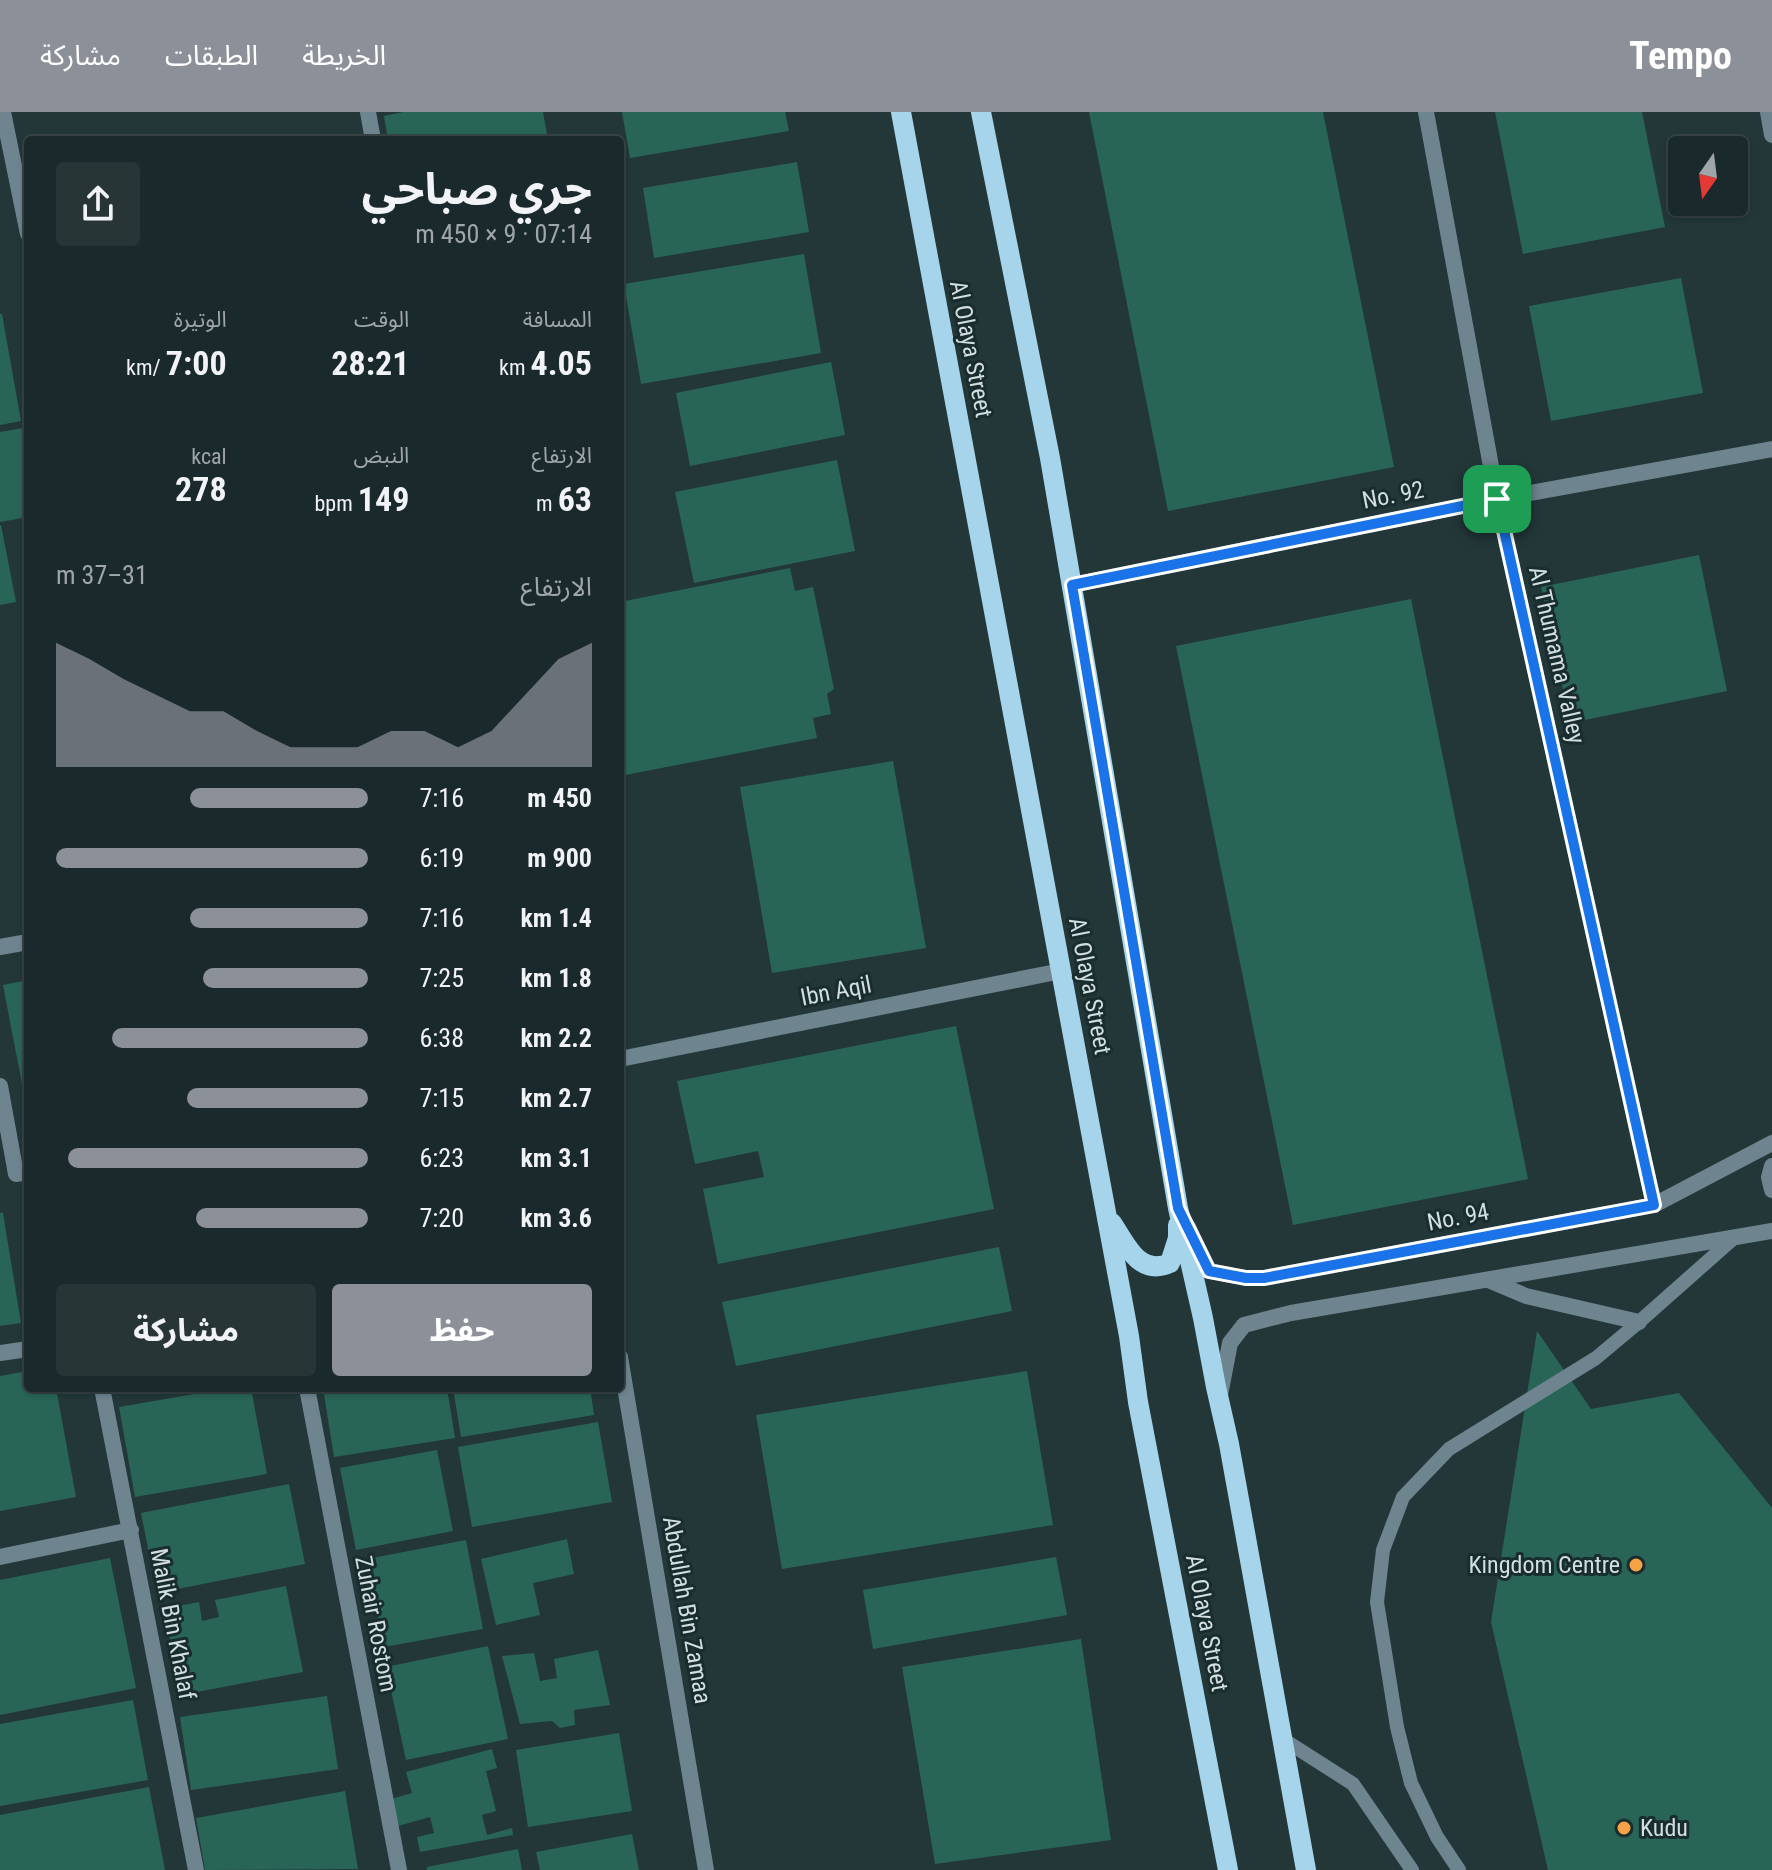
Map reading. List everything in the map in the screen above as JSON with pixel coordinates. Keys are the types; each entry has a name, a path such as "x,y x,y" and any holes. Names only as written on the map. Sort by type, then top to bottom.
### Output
{"main road":[{"name":"Al Olaya Street","path":"901,112 1107,1216 1138,1402 1228,1870"},
{"name":"Al Olaya Street","path":"981,112 1050,458 1178,1208 1234,1473 1306,1870"},
{"path":"1107,1216 1134,1256 1145,1266 1162,1267 1170,1263 1178,1238 1178,1208"}],"street":[{"path":"3,112 24,214"},
{"path":"368,112 372,136"},
{"name":"Al Thumama Valley","path":"1426,112 1497,499 1654,1205"},
{"path":"1768,112 1772,135"},
{"name":"No. 92","path":"1072,585 1497,499 1772,449"},
{"path":"0,947 24,943"},
{"name":"Ibn Aqil","path":"624,1058 1061,971"},
{"path":"0,1086 22,1173"},
{"name":"No. 94","path":"1178,1208 1209,1271 1264,1278 1654,1205 1772,1143"},
{"path":"1772,1166 1769,1177 1772,1190"},
{"path":"1219,1397 1230,1343 1244,1325 1291,1313 1772,1231"},
{"path":"1486,1280 1526,1296 1639,1322"},
{"path":"0,1353 24,1350"},
{"name":"Abdullah Bin Zamaa","path":"624,1381 706,1870"},
{"name":"Malik Bin Khalaf","path":"103,1392 196,1870"},
{"name":"Zuhair Rostom","path":"308,1392 399,1870"},
{"path":"0,1557 131,1530"}],"lane":[{"path":"1459,1870 1437,1837 1411,1783 1397,1727 1377,1602 1383,1550 1403,1497 1449,1449 1596,1358 1735,1237"},
{"path":"1281,1738 1353,1784 1412,1870"}],"building":[{"path":"403,112 543,112 547,136 387,136 384,116"},
{"path":"622,112 785,112 789,131 630,158"},
{"path":"1089,112 1323,112 1394,467 1168,511"},
{"path":"1495,112 1642,112 1665,227 1523,254"},
{"path":"797,162 809,232 654,258 643,188"},
{"path":"804,254 821,353 641,384 624,284"},
{"path":"1681,278 1703,393 1551,421 1529,306"},
{"path":"0,314 21,421 0,425"},
{"path":"831,362 845,435 690,466 676,393"},
{"path":"23,428 24,518 0,522 0,432"},
{"path":"837,460 855,551 694,583 675,492"},
{"path":"0,525 16,602 0,605"},
{"path":"1699,555 1727,691 1570,723 1541,587"},
{"path":"790,568 795,591 813,587 834,689 827,694 831,714 813,718 817,738 624,775 624,601"},
{"path":"1411,599 1528,1179 1293,1225 1176,646"},
{"path":"893,761 926,948 772,973 740,787"},
{"path":"24,981 24,1094 3,985"},
{"path":"956,1026 994,1209 718,1264 703,1189 764,1177 758,1151 695,1164 677,1081"},
{"path":"0,1213 3,1213 21,1323 0,1326"},
{"path":"999,1247 1012,1311 736,1366 722,1302"},
{"name":"Kingdom Centre","path":"1537,1331 1591,1409 1679,1393 1772,1508 1772,1870 1548,1870 1491,1622"},
{"path":"1027,1371 1053,1525 782,1569 756,1415"},
{"path":"24,1372 24,1392 57,1392 76,1497 0,1511 0,1376"},
{"path":"206,1392 252,1392 267,1474 135,1497 119,1407"},
{"path":"324,1392 448,1392 455,1438 334,1457"},
{"path":"454,1392 591,1392 594,1415 461,1437"},
{"path":"598,1422 612,1502 472,1527 458,1447"},
{"path":"437,1450 453,1531 356,1550 340,1468"},
{"path":"289,1484 305,1564 157,1593 141,1513"},
{"path":"567,1539 574,1574 533,1583 540,1615 496,1625 481,1559"},
{"path":"466,1540 483,1629 384,1647 367,1559"},
{"path":"1056,1557 1067,1615 873,1649 863,1590"},
{"path":"110,1558 136,1688 0,1715 0,1580"},
{"path":"286,1586 303,1672 181,1695 164,1609 199,1602 202,1621 219,1617 215,1600"},
{"path":"1081,1639 1111,1840 935,1864 902,1667"},
{"path":"488,1646 508,1739 406,1760 386,1667"},
{"path":"598,1650 610,1705 574,1710 575,1725 560,1728 552,1721 520,1724 502,1656 534,1653 540,1681 557,1678 554,1659"},
{"path":"327,1696 338,1769 191,1790 180,1717"},
{"path":"133,1700 148,1780 0,1806 0,1724"},
{"path":"619,1733 632,1811 528,1827 516,1750"},
{"path":"492,1749 497,1768 486,1771 496,1811 482,1815 487,1835 512,1828 513,1835 420,1852 417,1837 434,1833 430,1817 398,1826 391,1799 412,1793 406,1772"},
{"path":"149,1787 165,1870 0,1870 0,1815"},
{"path":"345,1791 358,1869 205,1870 196,1818"},
{"path":"632,1834 639,1870 540,1870 536,1852"},
{"path":"518,1849 522,1870 427,1870 427,1867"}],"place":[{"name":"Kingdom Centre","path":"1636,1565"},
{"name":"Kudu","path":"1624,1828"}],"route":[{"path":"1497,499 1654,1205 1264,1278 1209,1271 1178,1208 1072,585 1497,499"}]}
